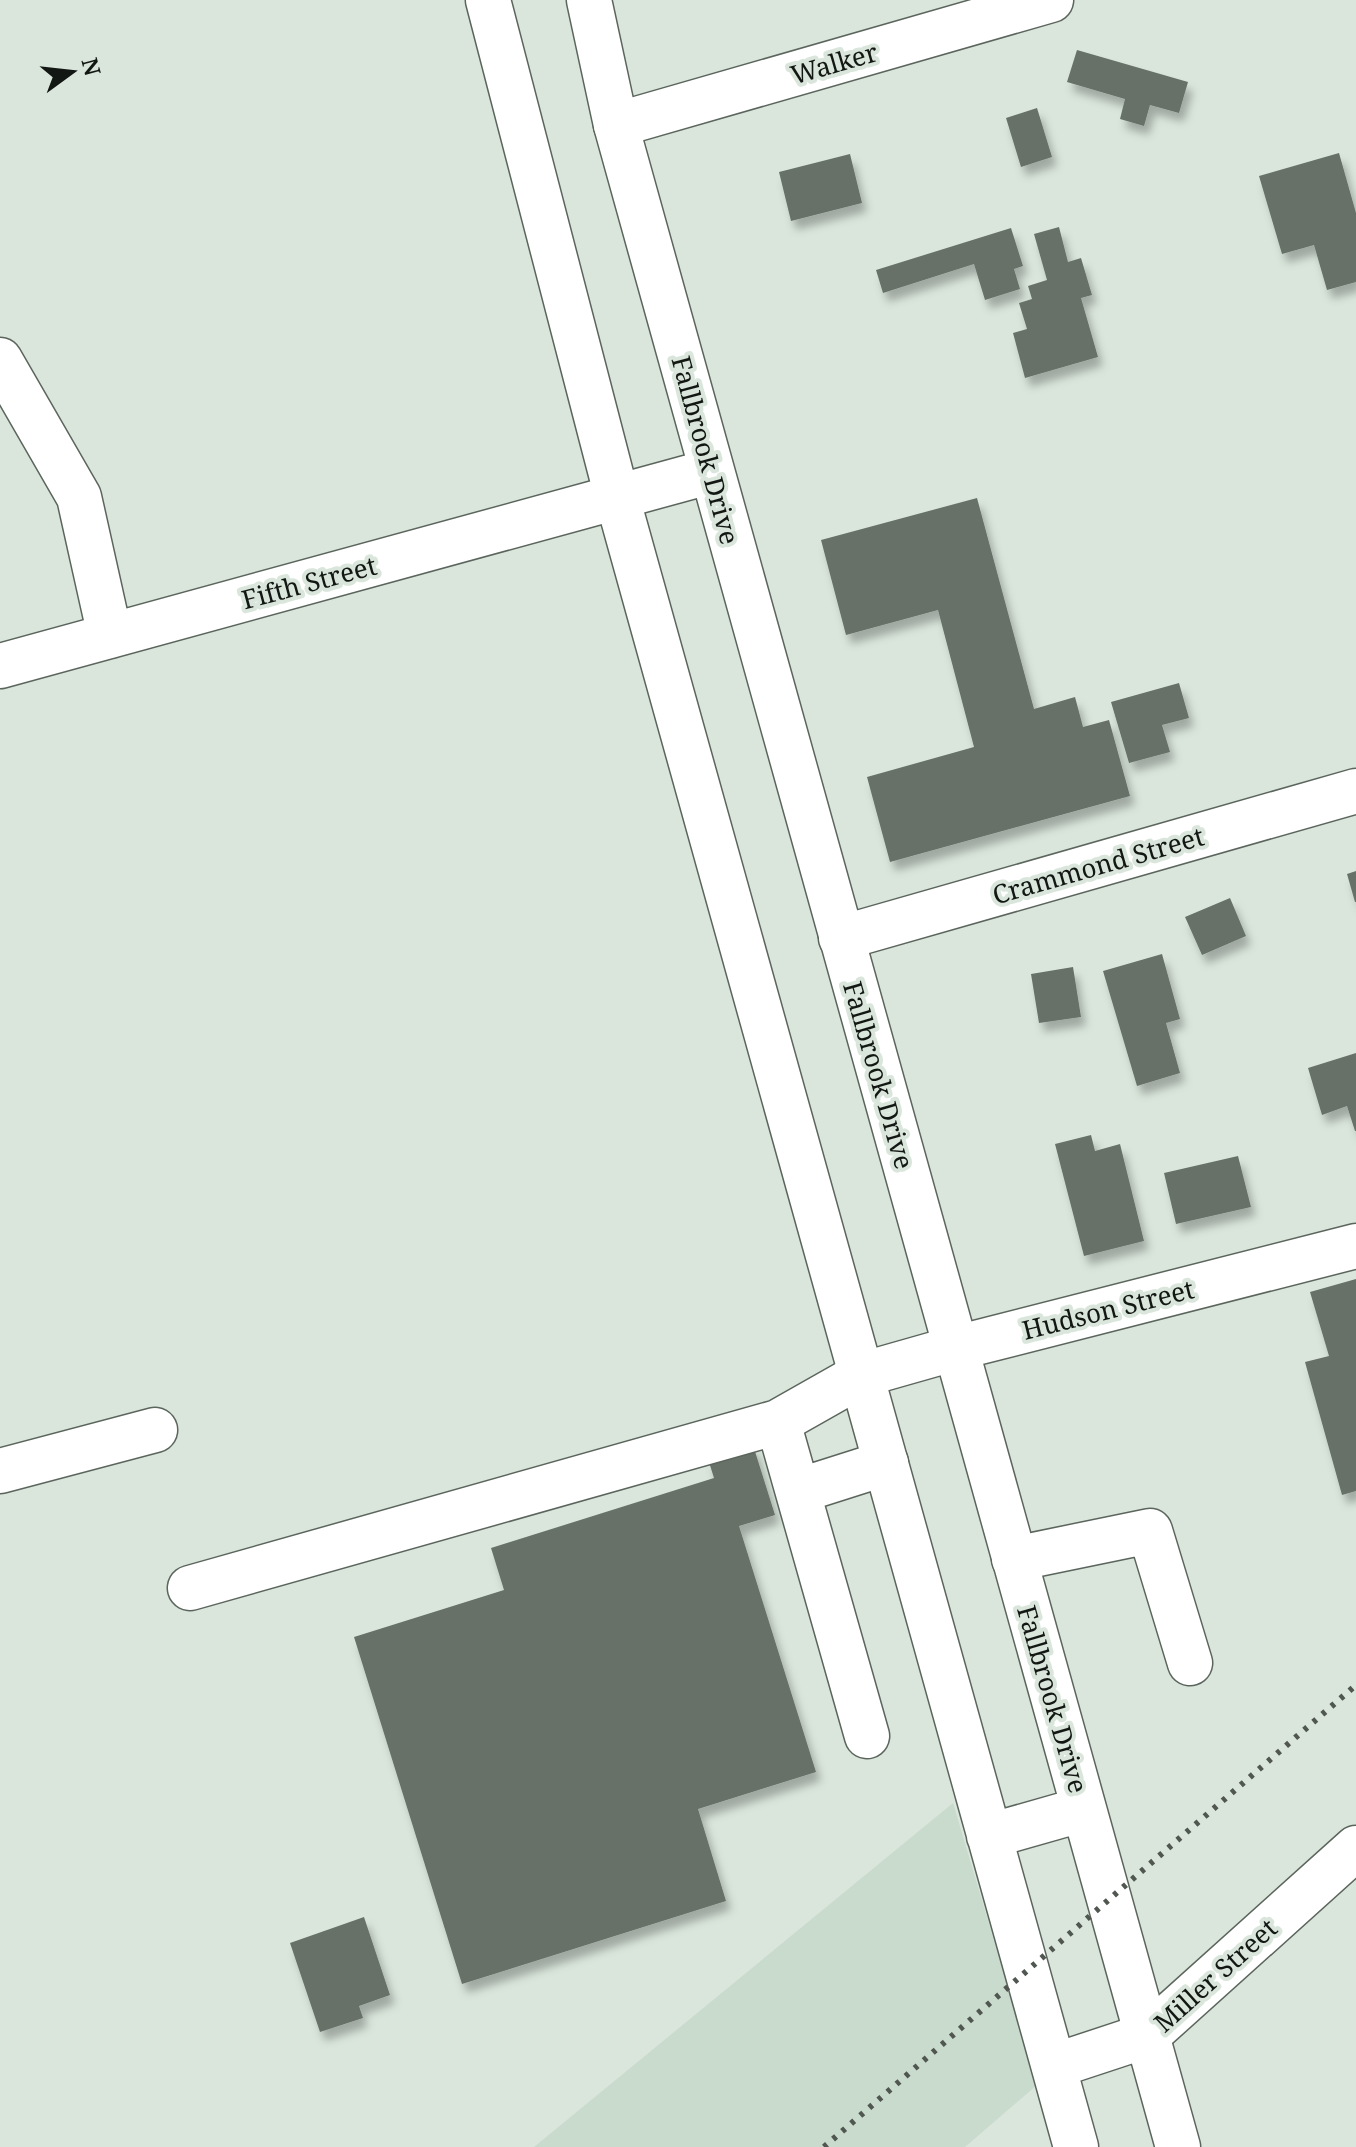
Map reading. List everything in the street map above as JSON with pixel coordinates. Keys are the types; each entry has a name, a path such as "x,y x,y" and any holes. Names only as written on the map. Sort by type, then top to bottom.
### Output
{"main road":[{"path":"488,0 617,497 1076,2147"},
{"name":"Fallbrook Drive","path":"589,0 616,125 1178,2147"},
{"name":"Walker","path":"616,125 1051,0"},
{"path":"0,360 79,497 110,636"},
{"name":"Fifth Street","path":"0,666 712,471"},
{"name":"Crammond Street","path":"841,938 1356,791"},
{"name":"Hudson Street","path":"190,1588 778,1422 861,1375 1356,1246"},
{"path":"778,1422 867,1736"},
{"path":"0,1471 155,1430"},
{"path":"798,1491 886,1463"},
{"path":"1014,1559 1150,1531 1190,1663"},
{"path":"989,1836 1084,1809"},
{"name":"Miller Street","path":"1054,2066 1148,2035 1356,1848"}],"shaded area":[{"path":"953,1803 1037,2085 965,2147 534,2147"}],"building":[{"path":"1077,50 1188,82 1179,113 1150,105 1144,126 1120,119 1125,99 1067,82"},
{"path":"1037,108 1052,157 1021,167 1006,118"},
{"path":"1339,153 1356,213 1356,282 1327,290 1314,245 1282,254 1259,176"},
{"path":"850,154 862,203 791,221 779,172"},
{"path":"1059,227 1068,262 1081,258 1092,295 1081,298 1098,357 1025,378 1013,333 1027,329 1019,303 1032,299 1028,286 1047,280 1034,234"},
{"path":"1011,228 1023,266 1014,269 1020,289 985,300 974,264 883,293 876,270"},
{"path":"977,498 1034,709 1075,697 1083,727 1109,720 1130,796 890,862 867,777 974,747 938,610 846,635 821,540"},
{"path":"1179,683 1189,718 1162,725 1170,752 1129,763 1111,702"},
{"path":"1356,871 1356,902 1355,902 1347,874"},
{"path":"1230,898 1246,936 1202,955 1185,917"},
{"path":"1162,954 1180,1019 1166,1023 1180,1073 1137,1086 1103,971"},
{"path":"1073,967 1081,1017 1039,1023 1031,974"},
{"path":"1356,1053 1355,1131 1347,1106 1322,1115 1308,1068"},
{"path":"1091,1135 1095,1151 1120,1144 1144,1241 1084,1256 1055,1144"},
{"path":"1238,1156 1251,1207 1176,1224 1164,1173"},
{"path":"1356,1279 1356,1491 1342,1495 1305,1362 1329,1356 1310,1292"},
{"path":"753,1445 775,1515 739,1526 816,1772 698,1809 726,1901 462,1984 354,1637 504,1590 491,1548 714,1478 708,1459"},
{"path":"364,1917 390,1995 359,2006 363,2018 320,2032 290,1943"}],"railway":[{"path":"824,2147 1356,1685"}]}
